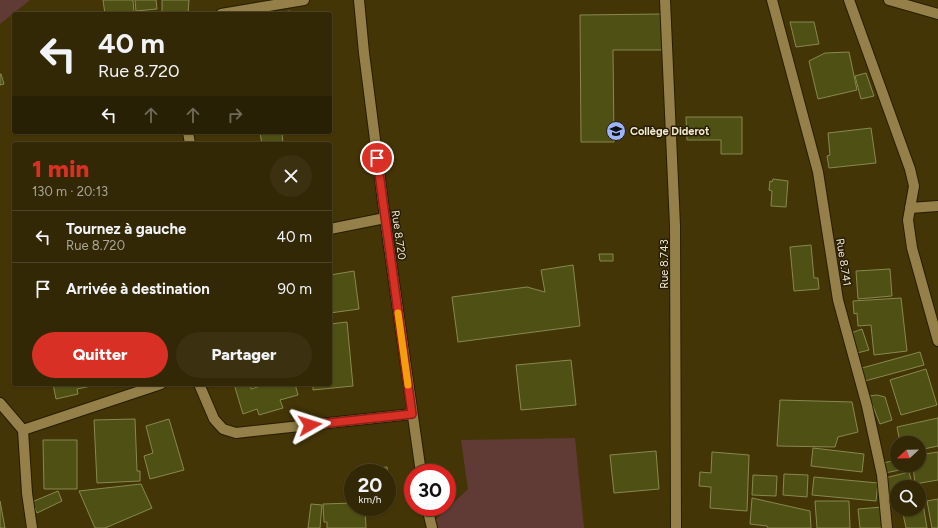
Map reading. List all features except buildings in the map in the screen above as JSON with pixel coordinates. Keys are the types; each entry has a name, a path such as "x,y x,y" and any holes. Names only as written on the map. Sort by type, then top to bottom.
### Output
{"street":[{"path":"234,12 304,0"},
{"name":"Rue 8.720","path":"359,0 364,53 385,218 420,464"},
{"name":"Rue 8.743","path":"665,0 676,226 676,528"},
{"name":"Rue 8.741","path":"772,0 818,172 838,300 867,406 882,475 887,528"},
{"path":"849,0 910,169 914,186 908,220 912,248 938,341"},
{"path":"889,0 938,14"},
{"path":"910,208 938,206"},
{"path":"332,229 385,218"},
{"path":"23,430 155,386"},
{"path":"200,386 214,419 223,429 236,433 412,414"},
{"path":"0,402 23,430 27,493 32,528"},
{"path":"429,516 432,528"}],"shaded area":[{"path":"0,0 30,0 15,12 12,12 12,14 0,24"},
{"path":"575,438 584,528 427,528 440,516 456,516 456,500 468,489 461,440"}],"slow traffic":[{"path":"398,313 408,385"}],"place":[{"name":"Collège Diderot","path":"616,131"}],"route":[{"path":"310,425 412,414 377,158"}]}
